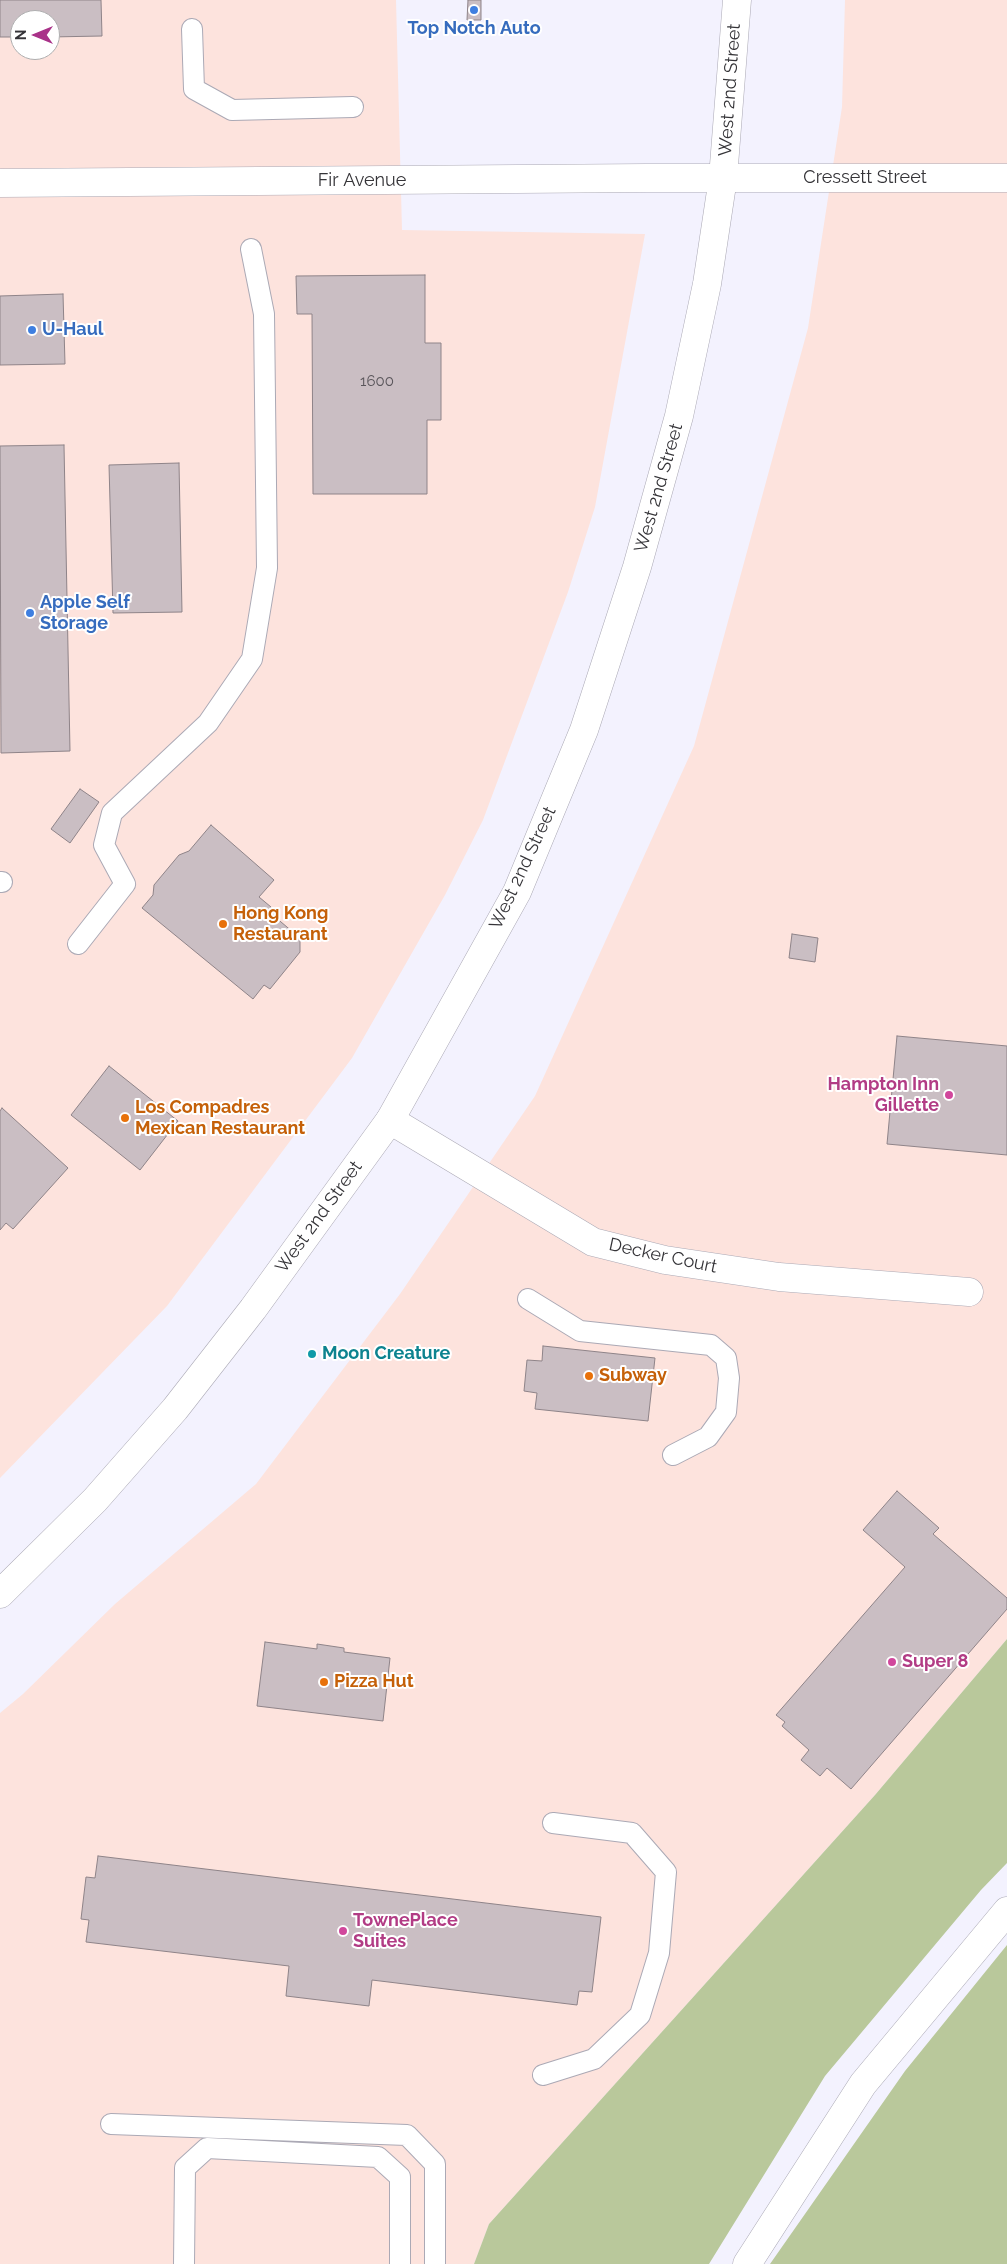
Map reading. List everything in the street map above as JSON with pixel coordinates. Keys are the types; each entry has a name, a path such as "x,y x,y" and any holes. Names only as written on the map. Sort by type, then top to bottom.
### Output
{"main road":[{"name":"West 2nd Street","path":"0,1594 96,1500 175,1409 253,1309 390,1120 517,892 584,730 637,567 679,416 706,284 723,178 737,0"},
{"name":"Cressett Street","path":"723,178 1007,178"},
{"name":"Fir Avenue","path":"0,183 723,178"},
{"name":"Decker Court","path":"390,1120 594,1242 664,1260 779,1277 968,1292"},
{"path":"747,2264 864,2084 1007,1910"}],"lane":[{"path":"192,29 194,89 232,110 353,108"},
{"path":"78,944 125,884 104,845 112,813 208,723 252,659 267,568 264,314 250,249"},
{"path":"528,1299 580,1331 712,1345 726,1358 729,1378 726,1412 708,1437 672,1455"},
{"path":"543,2075 594,2059 640,2015 659,1953 666,1872 632,1833 553,1823"},
{"path":"111,2124 407,2135 435,2164 435,2264"},
{"path":"184,2264 185,2168 207,2148 378,2157 400,2177 400,2264"}],"shaded area":[{"path":"0,0 396,0 402,230 645,234 595,507 568,592 483,820 445,895 352,1058 167,1306 0,1478"},
{"path":"845,0 1007,0 1007,1639 875,1795 489,2224 474,2264 0,2264 0,1713 23,1694 115,1604 256,1484 400,1294 535,1096 694,746 808,328 842,107"}],"green space":[{"path":"1007,1639 1007,1863 981,1890 825,2076 709,2264 474,2264 489,2224 875,1795"},
{"path":"1007,1945 1007,2264 770,2264 905,2071"}],"building":[{"path":"0,0 101,0 102,36 60,37 60,10 10,10 10,37 0,37"},
{"name":"Top Notch Auto","path":"468,0 481,0 481,20 467,20"},
{"path":"425,275 425,343 441,343 441,420 427,420 427,494 313,494 312,314 297,314 296,276"},
{"name":"U-Haul","path":"63,294 65,364 0,365 0,296"},
{"path":"64,445 70,751 1,753 0,446"},
{"path":"179,463 182,612 113,613 109,465"},
{"path":"80,789 99,802 70,843 51,829"},
{"name":"Hong Kong Restaurant","path":"211,825 274,880 259,897 271,907 268,911 300,938 300,952 270,989 264,985 253,999 142,908 153,895 154,885 179,855 189,851"},
{"path":"792,934 818,938 815,962 789,958"},
{"name":"Hampton Inn Gillette","path":"897,1036 1007,1046 1007,1155 887,1144"},
{"name":"Los Compadres Mexican Restaurant","path":"109,1066 178,1121 140,1170 71,1115"},
{"path":"2,1108 68,1168 13,1229 6,1223 0,1230 0,1111"},
{"name":"Subway","path":"543,1346 655,1358 648,1421 535,1409 537,1393 524,1391 527,1360 542,1361"},
{"name":"Super 8","path":"897,1491 939,1528 933,1534 1007,1598 1007,1609 851,1789 827,1768 820,1776 801,1760 809,1750 782,1726 785,1722 776,1715 905,1567 863,1530"},
{"name":"Pizza Hut","path":"265,1642 317,1649 317,1644 344,1648 344,1652 390,1658 383,1721 257,1706"},
{"name":"TownePlace Suites","path":"98,1856 601,1917 592,1992 579,1991 577,2005 372,1980 369,2006 286,1996 289,1966 86,1942 89,1920 81,1919 86,1877 95,1878"}],"place":[{"name":"Top Notch Auto","path":"474,10"},
{"name":"U-Haul","path":"32,330"},
{"name":"Apple Self Storage","path":"30,613"},
{"name":"Hong Kong Restaurant","path":"223,924"},
{"name":"Hampton Inn Gillette","path":"949,1095"},
{"name":"Los Compadres Mexican Restaurant","path":"125,1118"},
{"name":"Moon Creature","path":"312,1354"},
{"name":"Subway","path":"589,1376"},
{"name":"Super 8","path":"892,1662"},
{"name":"Pizza Hut","path":"324,1682"},
{"name":"TownePlace Suites","path":"343,1931"}]}
